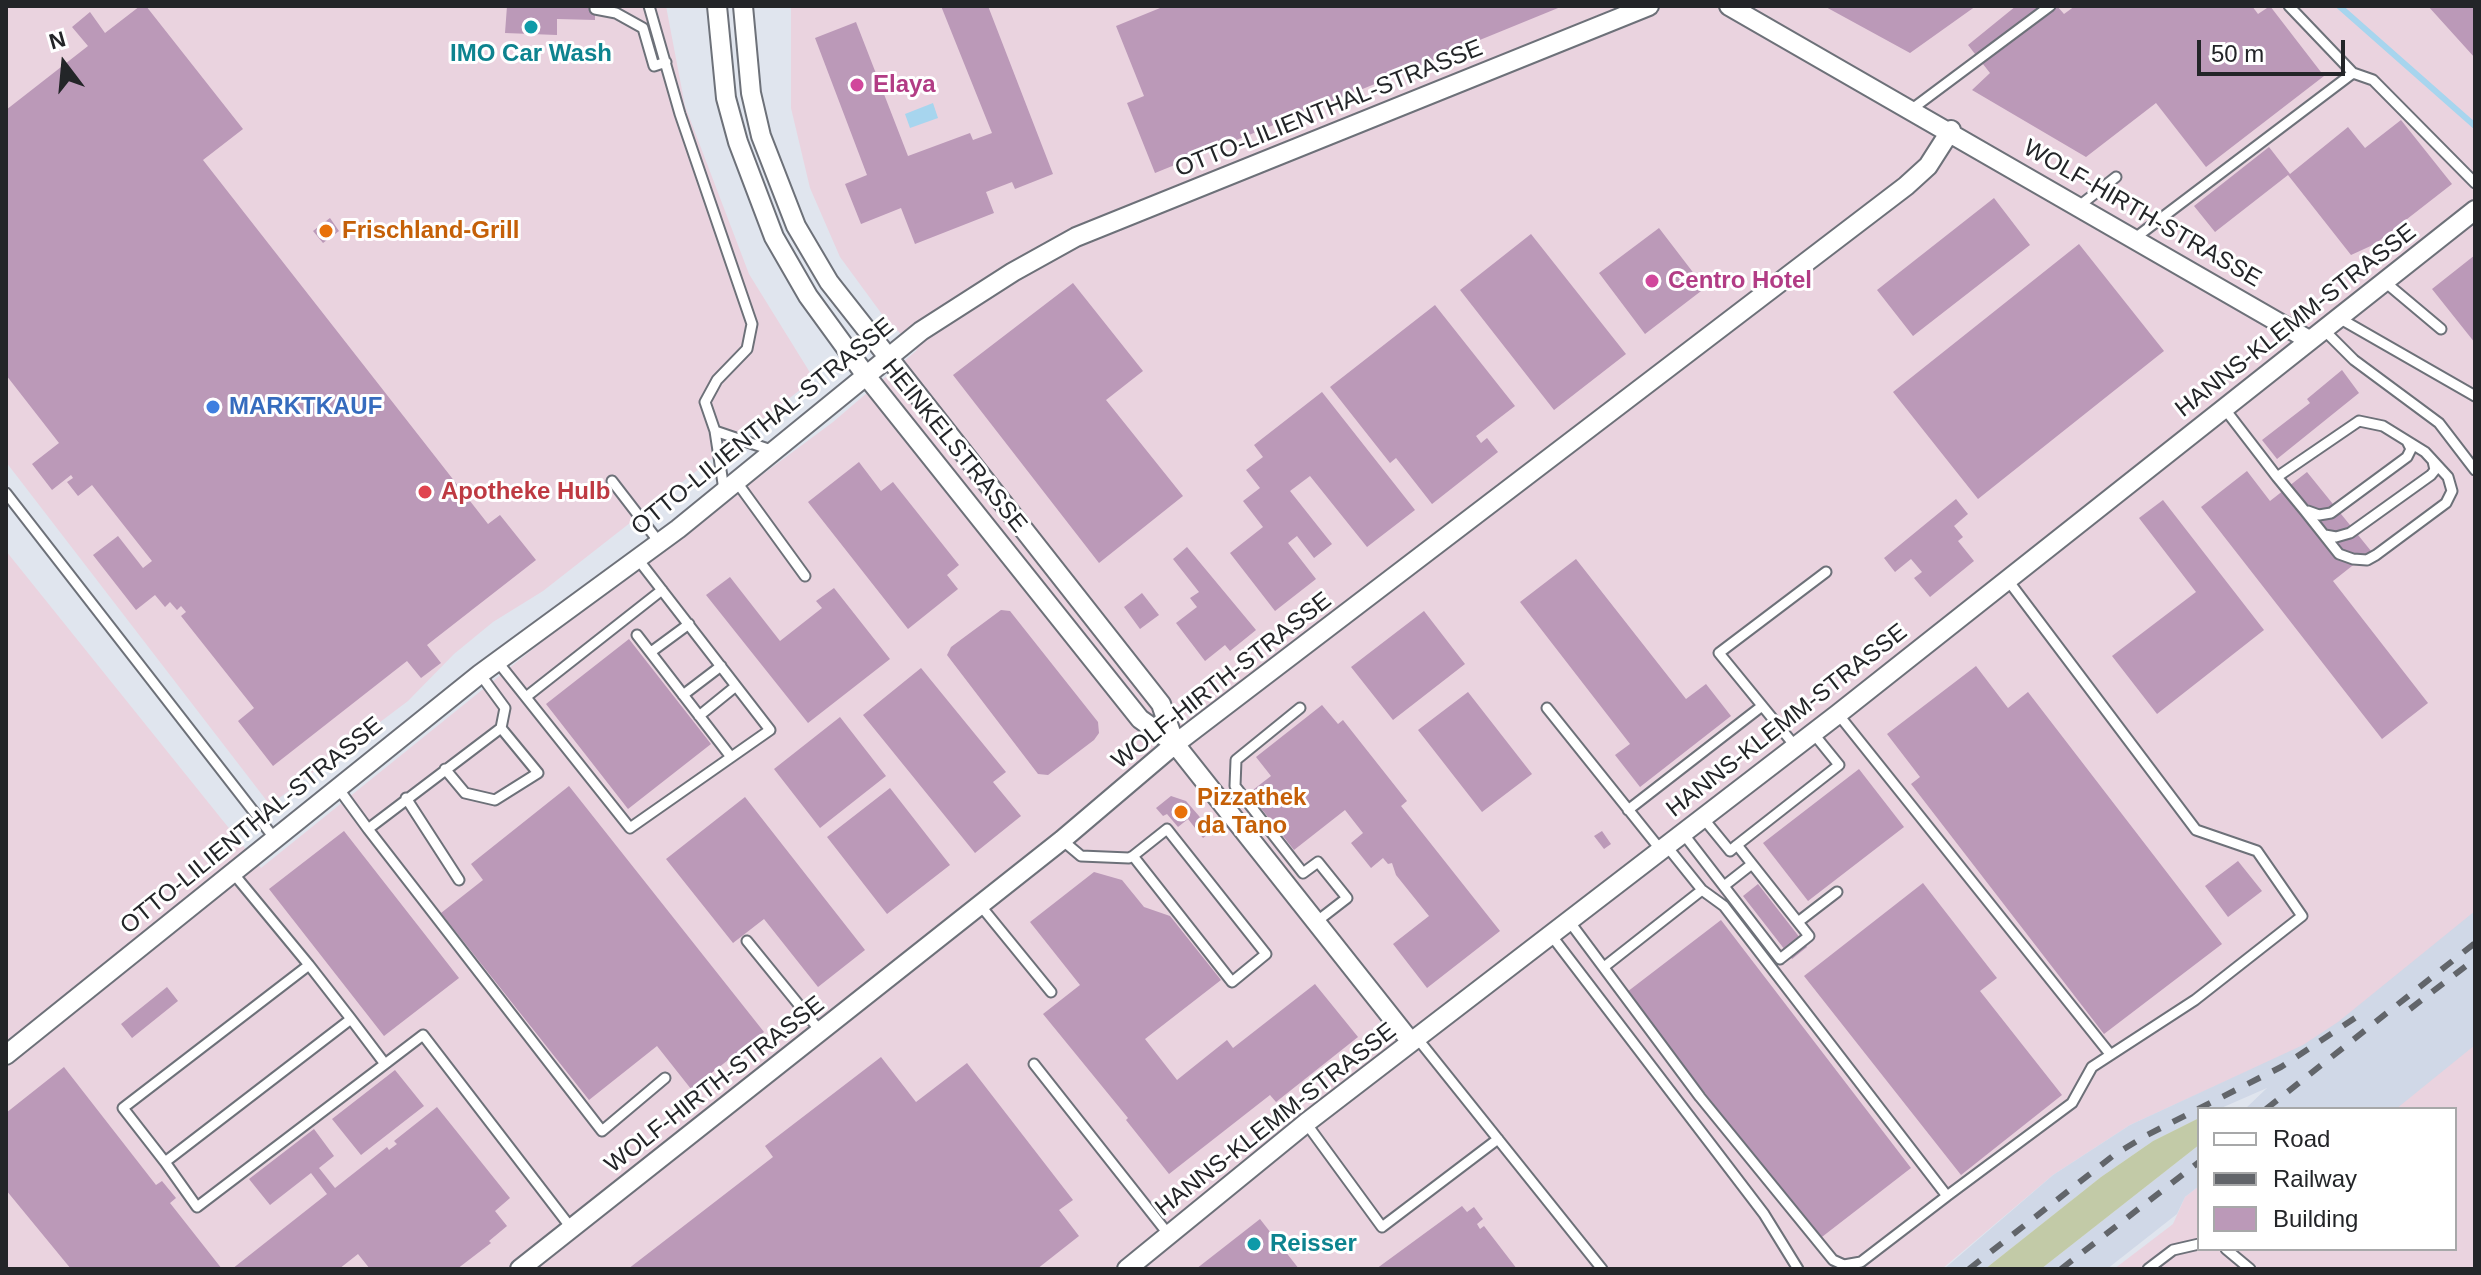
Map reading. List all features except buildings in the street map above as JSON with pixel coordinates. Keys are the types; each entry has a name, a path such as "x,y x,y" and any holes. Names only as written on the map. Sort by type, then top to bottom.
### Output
{"street":[{"name":"HEINKELSTRASSE","path":"717,6 726,98 753,188 774,237 808,296 867,377 1140,719 1175,744 1414,1040"},
{"name":"HEINKELSTRASSE","path":"743,6 751,93 776,179 796,226 829,282 1161,704 1175,744"},
{"name":"WOLF-HIRTH-STRASSE","path":"1729,6 1951,130 2135,238 2316,334"},
{"name":"OTTO-LILIENTHAL-STRASSE","path":"6,1055 480,674 659,542 921,331 1076,237 1646,7"},
{"name":"WOLF-HIRTH-STRASSE","path":"520,1269 1062,840 1175,744 1906,186 1928,166 1951,130"},
{"name":"HANNS-KLEMM-STRASSE","path":"1127,1269 1306,1123 1662,846 1838,714 2475,210"}],"lane":[{"path":"649,6 680,114 752,324 747,349 717,380 705,402 730,486 805,576"},
{"path":"1912,109 2050,6"},
{"path":"2289,6 2353,73 2373,80 2475,183"},
{"path":"595,9 616,13 643,28 654,66 666,62"},
{"path":"2135,238 2353,73"},
{"path":"2079,206 2116,177"},
{"path":"2385,282 2441,329"},
{"path":"2338,317 2475,396"},
{"path":"2316,334 2439,423 2475,470"},
{"path":"2224,408 2277,477 2339,554 2367,560 2376,555 2446,503 2452,491 2448,477 2407,441 2383,426 2359,421 2277,477"},
{"path":"715,431 774,451"},
{"path":"2305,511 2319,515 2331,513 2407,457 2411,449 2407,441"},
{"path":"2324,534 2336,537 2350,533 2431,475 2433,461"},
{"path":"612,481 659,542"},
{"path":"6,493 275,839"},
{"path":"497,661 630,828 770,730 637,558"},
{"path":"1795,746 1719,653 1826,572"},
{"path":"1569,921 1663,1050 1833,1260 1844,1265 1861,1262 2072,1103 2084,1077 2110,1054 2195,1000 2302,916 2257,851 2196,830 2007,579"},
{"path":"526,697 662,590"},
{"path":"651,652 689,624"},
{"path":"637,635 731,757"},
{"path":"683,695 721,666"},
{"path":"368,829 501,728 505,708 480,674"},
{"path":"699,716 736,686"},
{"path":"1628,810 1762,706"},
{"path":"1300,708 1236,760 1235,786 1303,873 1318,862 1347,898 1316,922"},
{"path":"1547,708 1628,810 1702,890 1724,906 1947,1196"},
{"path":"1838,714 2110,1054"},
{"path":"445,769 465,793 495,800 538,773 501,728"},
{"path":"1702,816 1730,851 1839,765 1813,733"},
{"path":"338,788 602,1131 665,1078"},
{"path":"406,798 459,880"},
{"path":"1062,840 1081,856 1133,856 1167,829 1266,954 1232,982 1133,856"},
{"path":"1682,832 1780,959 1809,936 1737,845"},
{"path":"1724,886 1752,864"},
{"path":"233,873 385,1064"},
{"path":"1604,967 1702,890"},
{"path":"1798,922 1837,892"},
{"path":"980,905 1051,992"},
{"path":"1551,935 1764,1214 1798,1269"},
{"path":"747,941 821,1032"},
{"path":"309,965 123,1108 197,1207 423,1035 572,1229"},
{"path":"165,1162 351,1019"},
{"path":"1414,1040 1448,1076 1602,1269"},
{"path":"1034,1064 1169,1235"},
{"path":"1306,1123 1382,1227 1498,1139"},
{"path":"2148,1269 2173,1250 2197,1244"},
{"path":"2228,1251 2250,1269"}],"shaded area":[{"path":"6,6 666,6 685,106 749,274 814,379 543,591 493,622 454,654 408,701 270,805 6,462"},
{"path":"791,6 2475,6 2475,1269 2114,1269 2173,1224 2185,1197 2197,1188 2197,1251 2457,1251 2457,1107 2299,1107 2303,1046 2130,1125 2053,1175 1942,1269 6,1269 6,551 261,868 595,599 833,422 917,350 884,317 840,257 810,188 791,108"},
{"path":"2475,911 2475,1045 2398,1107 2247,1107 2267,1088 2224,1107 2197,1107 2197,1119 2153,1141 2101,1177 1985,1269 1944,1269 2053,1175 2130,1125 2303,1045 2338,1022"},
{"path":"2197,1147 2197,1188 2185,1197 2177,1214 2107,1269 2041,1269"}],"green space":[{"path":"2197,1119 2197,1147 2041,1269 1985,1269 2101,1177 2153,1141"}],"water":[{"path":"933,103 938,118 910,128 905,114"}],"waterway":[{"path":"2339,6 2475,126"}],"railway":[{"path":"2269,1107 2475,943"},
{"path":"2410,1009 2475,959"},
{"path":"2202,1107 2281,1067 2364,1012"},
{"path":"1969,1269 2114,1155 2197,1110"},
{"path":"2061,1269 2197,1164"}],"place":[{"name":"IMO Car Wash","path":"531,27"},
{"name":"Elaya","path":"857,85"},
{"name":"Frischland-Grill","path":"326,231"},
{"name":"Centro Hotel","path":"1652,281"},
{"name":"MARKTKAUF","path":"213,407"},
{"name":"Apotheke Hulb","path":"425,492"},
{"name":"Pizzathek da Tano","path":"1181,812"},
{"name":"Reisser","path":"1254,1244"}]}
